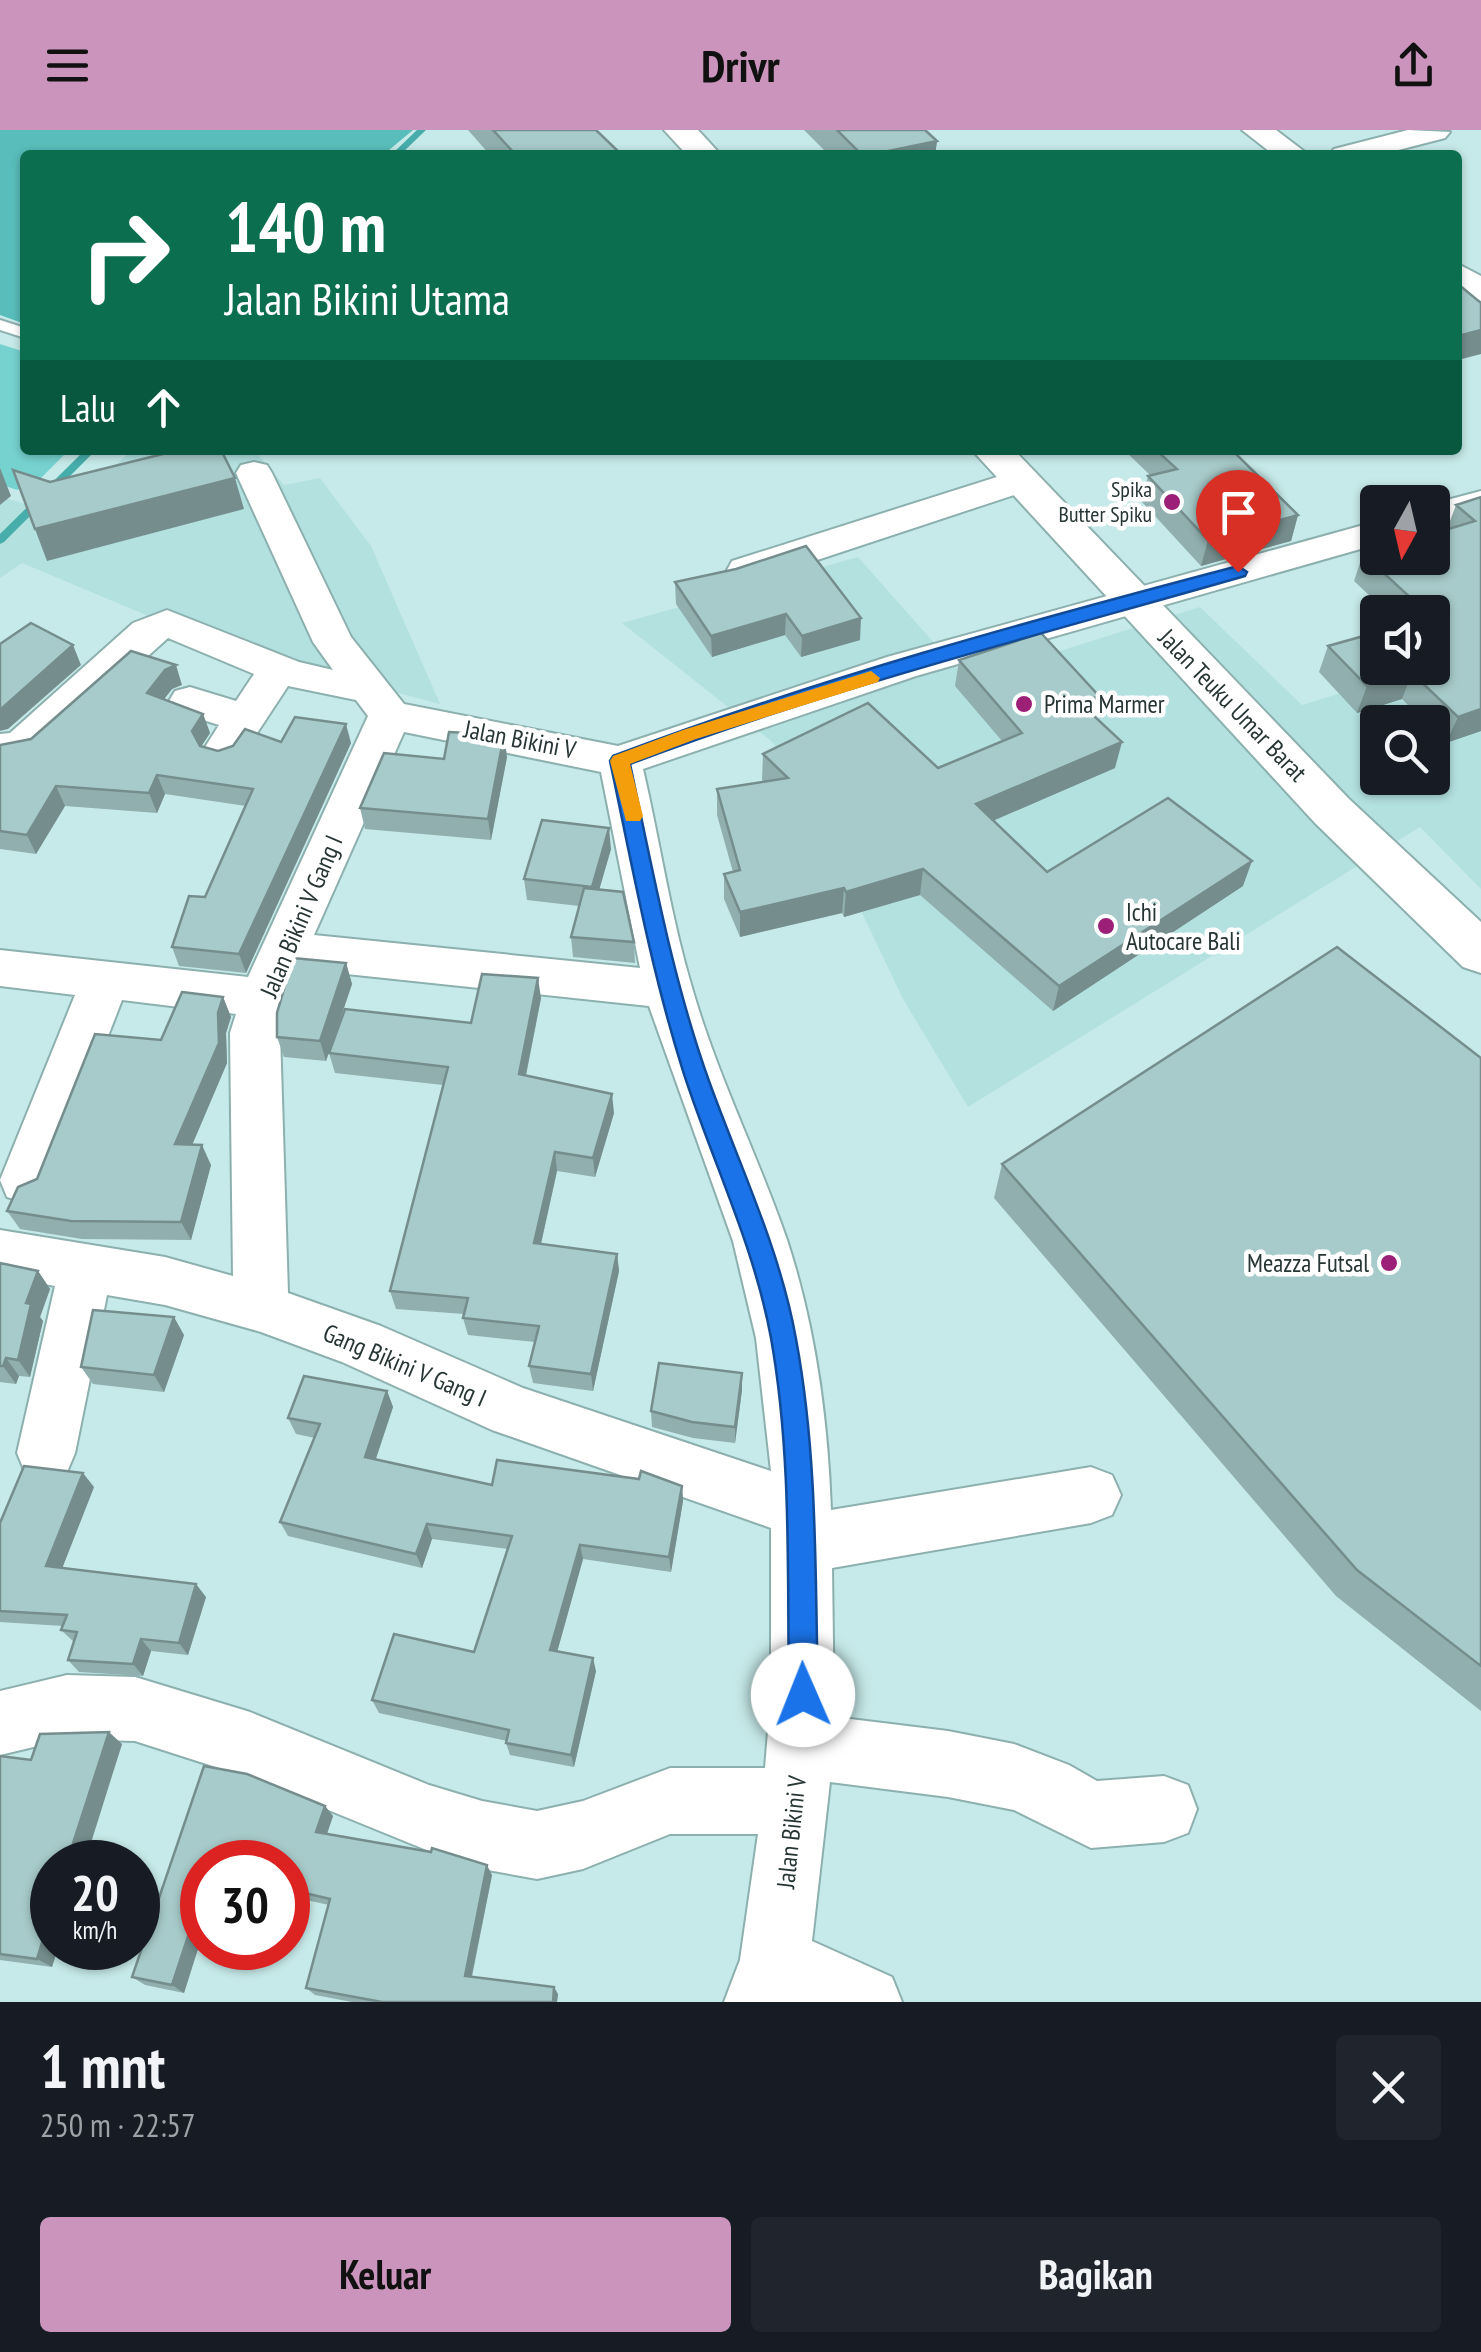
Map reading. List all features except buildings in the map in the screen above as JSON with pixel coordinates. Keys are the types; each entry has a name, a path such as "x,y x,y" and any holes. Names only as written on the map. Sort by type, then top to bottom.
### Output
{"main road":[{"path":"680,130 701,150"},
{"name":"Jalan Teuku Umar Barat","path":"1007,465 1332,811 1481,953"}],"street":[{"path":"1257,130 1287,150"},
{"path":"1364,150 1435,132"},
{"path":"721,578 1007,465"},
{"path":"254,472 333,642 377,700"},
{"path":"1450,511 1481,502"},
{"path":"620,761 690,734 876,676 1360,537"},
{"name":"Jalan Bikini V","path":"0,749 22,746 159,625 177,624 278,669 377,700 620,761 668,989 698,1081 760,1240 784,1338 800,1466 803,1695 798,1773 767,1981 867,2002"},
{"path":"190,702 234,735 278,669"},
{"name":"Jalan Bikini V Gang I","path":"261,1308 255,1033 264,998 377,700"},
{"path":"284,950 668,989"},
{"path":"0,968 264,998"},
{"path":"26,1181 105,981"},
{"name":"Gang Bikini V Gang I","path":"0,1253 165,1281 261,1308 361,1344 512,1411 800,1527"},
{"path":"46,1453 77,1302 88,1268"},
{"path":"800,1527 1091,1495"},
{"path":"0,1723 66,1707 134,1708 250,1745 429,1818 482,1836 537,1845 582,1836 670,1801 798,1773 948,1764 1014,1777 1046,1788 1092,1815 1164,1809"}],"shaded area":[{"path":"0,130 413,130 389,150 20,150 20,322 0,315"},
{"path":"0,344 20,350 20,455 64,455 41,478 17,490 0,484"},
{"path":"127,455 258,455 284,485 320,478 371,546 440,704 220,646 22,563 0,578 0,496 62,516"},
{"path":"858,557 967,680 1200,607 1302,705 1367,685 1450,685 1450,660 1481,650 1481,889 1420,827 968,1107 903,999 832,850 806,780 771,741 622,623"}],"waterway":[{"path":"400,150 422,130"},
{"path":"0,540 86,455"}],"slow traffic":[{"path":"633,816 620,761 690,734 871,678"}],"place":[{"name":"Spika Butter Spiku","path":"1172,502"},
{"name":"Prima Marmer","path":"1024,704"},
{"name":"Ichi Autocare Bali","path":"1106,926"},
{"name":"Meazza Futsal","path":"1389,1263"}],"route":[{"path":"803,1695 800,1466 784,1338 760,1240 698,1081 668,989 620,761 690,734 913,665 1238,572"}]}
